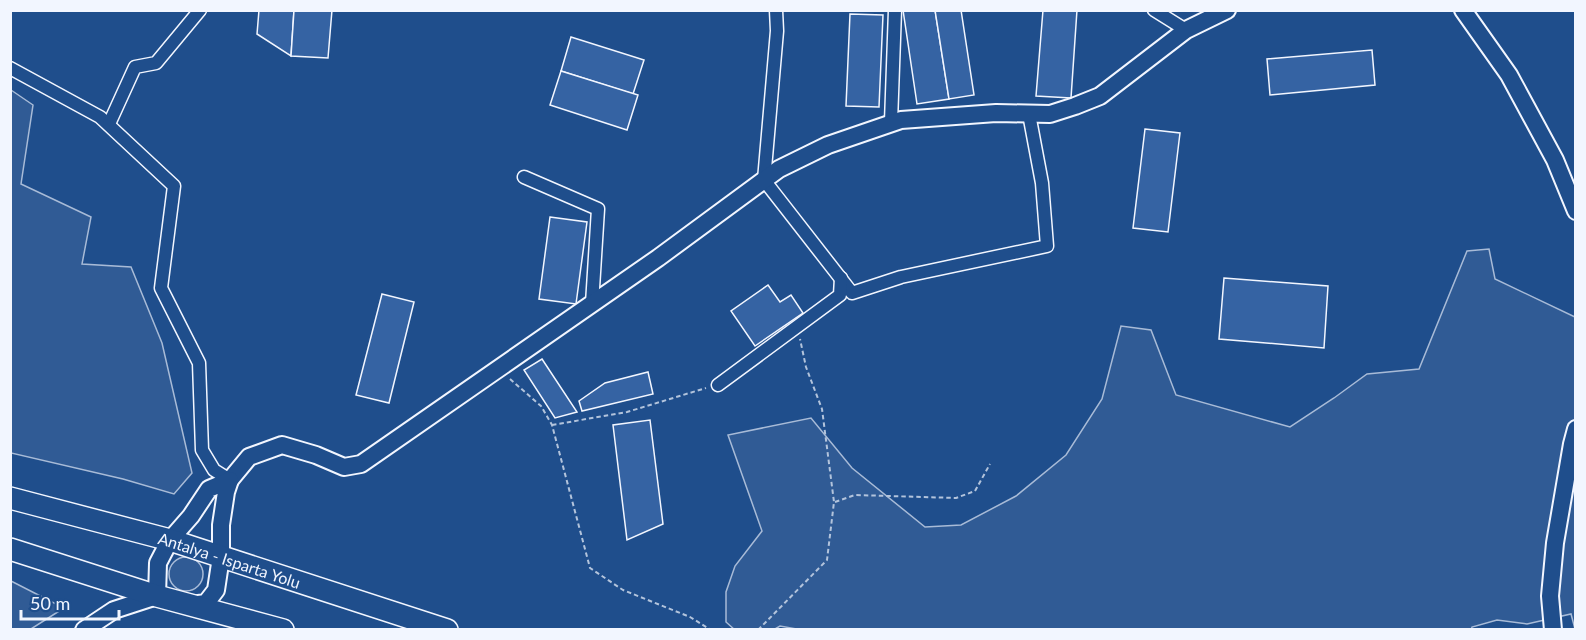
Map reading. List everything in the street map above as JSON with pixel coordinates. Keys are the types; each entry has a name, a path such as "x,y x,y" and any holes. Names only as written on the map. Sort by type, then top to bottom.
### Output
{"highway":[{"name":"Antalya - Isparta Yolu","path":"10,498 170,540 447,630"},
{"path":"10,549 157,596 283,630"}],"street":[{"path":"109,124 135,67 156,63 200,10"},
{"path":"776,10 777,31 764,180 852,293 901,277 1047,246 1042,183 1029,114"},
{"path":"891,122 895,10"},
{"path":"1154,10 1186,30"},
{"path":"191,605 206,603 216,590 226,492 230,480 249,457 282,446 316,455 344,467 361,464 658,258 779,169 828,145 891,122 996,113 1050,114 1100,96 1186,30 1227,10"},
{"path":"1463,10 1509,75 1555,160 1575,211"},
{"path":"10,68 100,117 174,186 161,288 199,363 201,450 214,470 230,480"},
{"path":"524,177 598,209 592,304"},
{"path":"718,385 840,295 841,278"},
{"path":"1553,630 1550,596 1555,543 1575,429"},
{"path":"84,630 114,610 157,596 158,563 170,540 191,516 209,489 230,480"}],"path":[{"path":"758,630 827,560 834,502 822,409 806,367 798,326"},
{"path":"499,369 540,406 552,425 590,568 623,590 690,617 711,630"},
{"path":"552,425 627,411 718,385"},
{"path":"834,502 855,495 956,498 975,492 990,464"}],"shaded area":[{"path":"11,90 33,105 21,184 91,217 82,264 131,267 162,343 192,473 174,494 123,479 11,453"},
{"path":"1489,249 1495,279 1575,317 1575,629 1571,614 1527,624 1497,620 1472,627 1471,630 802,630 780,626 775,629 735,630 726,622 726,592 735,566 762,531 728,435 811,418 852,468 925,527 961,525 1016,496 1066,455 1102,399 1121,326 1151,330 1176,395 1290,427 1367,374 1419,369 1467,251"},
{"path":"186,557 198,562 203,574 198,586 186,591 174,586 169,574 174,562"},
{"path":"11,581 64,608 31,629 11,629"}],"building":[{"path":"259,10 294,10 291,56 257,34"},
{"path":"294,10 332,10 328,58 291,56"},
{"path":"903,10 935,10 949,99 917,104"},
{"path":"935,10 961,10 974,95 949,99"},
{"path":"1043,10 1077,10 1071,98 1036,96"},
{"path":"850,14 883,15 879,107 846,106"},
{"path":"571,37 644,60 633,94 561,71"},
{"path":"1372,50 1375,85 1270,95 1267,59"},
{"path":"561,71 638,95 627,130 550,105"},
{"path":"1145,129 1180,133 1168,232 1133,228"},
{"path":"550,217 587,222 576,304 539,299"},
{"path":"1224,278 1328,286 1324,348 1219,339"},
{"path":"768,285 780,302 791,295 803,313 755,346 731,311"},
{"path":"382,294 414,302 389,403 356,395"},
{"path":"542,359 577,412 555,418 524,370"},
{"path":"648,372 653,394 582,411 579,401 605,383"},
{"path":"650,420 663,524 627,540 613,425"}]}
